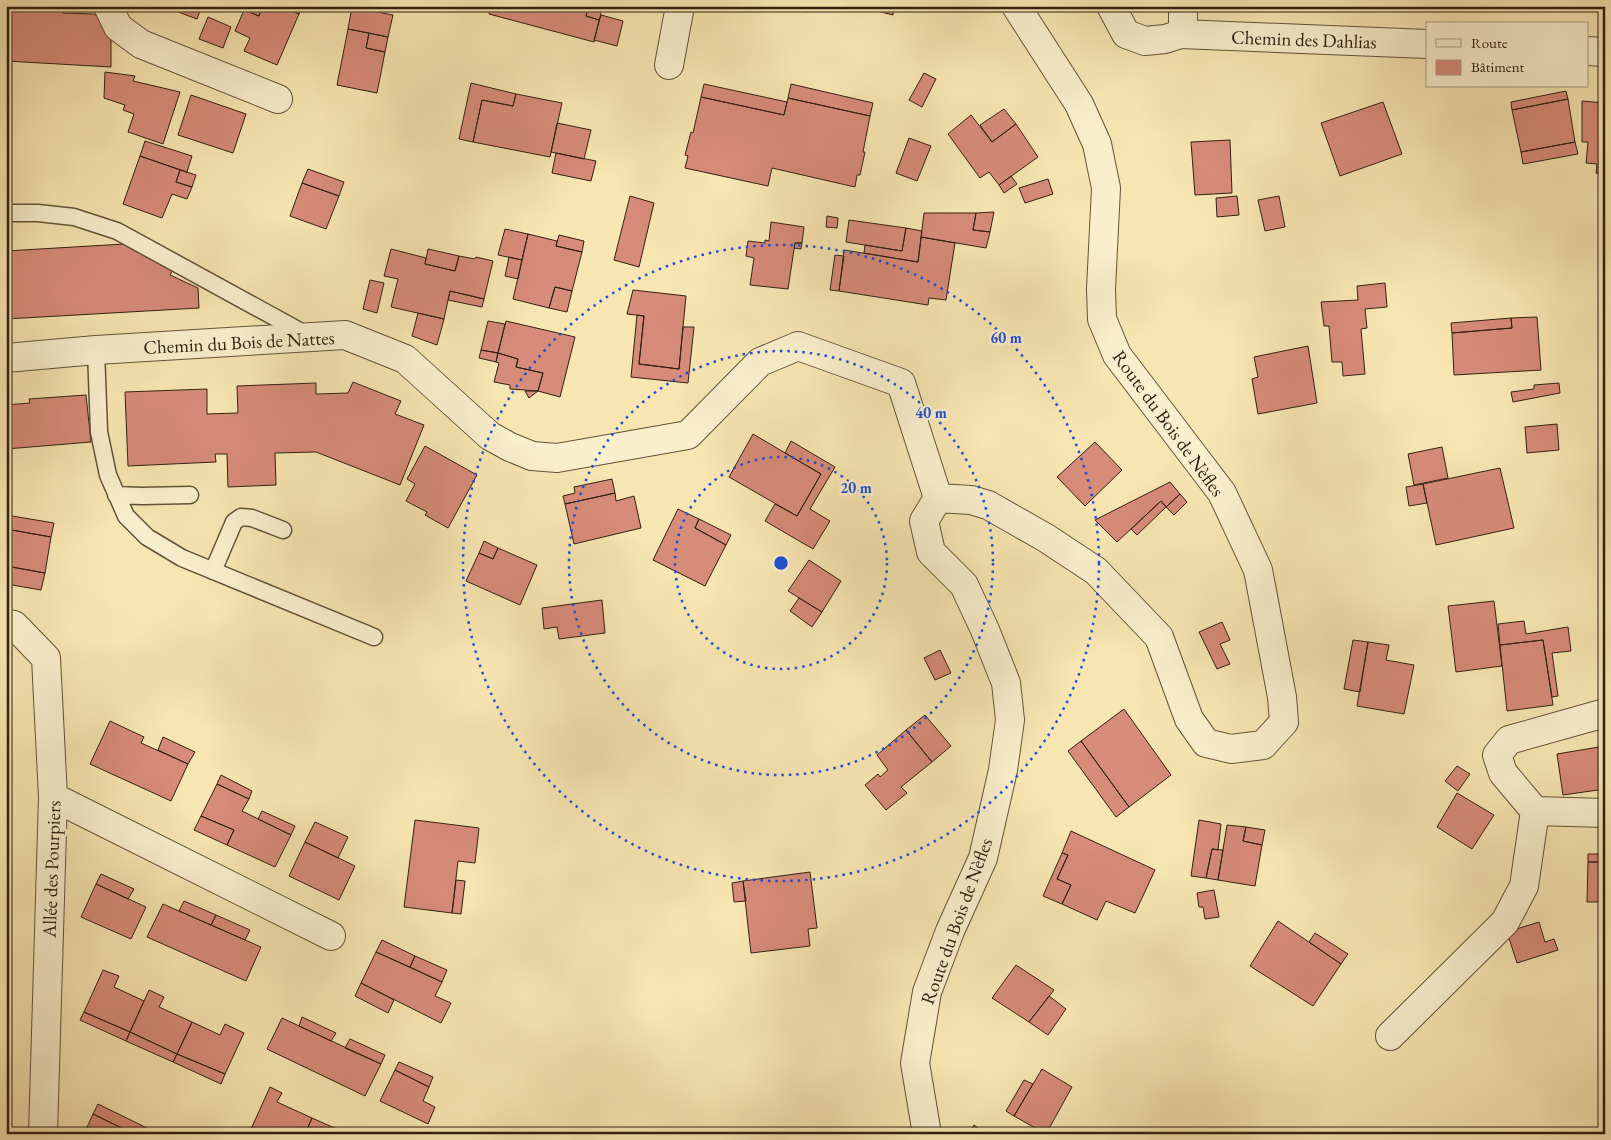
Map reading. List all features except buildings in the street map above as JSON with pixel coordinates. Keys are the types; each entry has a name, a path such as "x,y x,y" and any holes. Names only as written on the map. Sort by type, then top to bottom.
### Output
{"street":[{"path":"108,6 118,27 141,44 278,99"},
{"path":"669,66 680,6"},
{"name":"Route du Bois de Nèfles","path":"926,1134 915,1064 927,992 950,931 983,858 1003,770 1010,720 1006,683 985,630 964,585 931,552 924,521 938,498 971,500 988,505 1046,538 1096,571 1159,637 1189,719 1206,742 1231,748 1262,746 1284,722 1282,696 1258,570 1222,493 1117,355 1102,319 1106,188 1097,144 1078,104 1016,6"},
{"path":"1111,6 1126,34 1145,41 1165,39 1181,34 1184,6"},
{"name":"Chemin des Dahlias","path":"1181,34 1426,44"},
{"path":"1588,51 1605,52"},
{"name":"Chemin du Bois de Nattes","path":"6,358 96,350 345,335 405,359 490,436 532,456 558,458 688,435 760,362 798,346 901,383 938,498"},
{"name":"Allée des Pourpiers","path":"6,623 14,625 46,658 53,797 43,1134"},
{"path":"1605,713 1509,740 1497,755 1503,773 1535,811 1605,813"},
{"path":"53,797 331,936"},
{"path":"1390,1036 1505,922 1524,886 1535,811"}],"lane":[{"path":"6,213 74,216 117,230 311,338"},
{"path":"96,350 99,432 108,475 126,516 147,537 182,558 374,637"},
{"path":"116,495 190,495"},
{"path":"213,571 234,522 241,517 252,518 282,530"}]}
